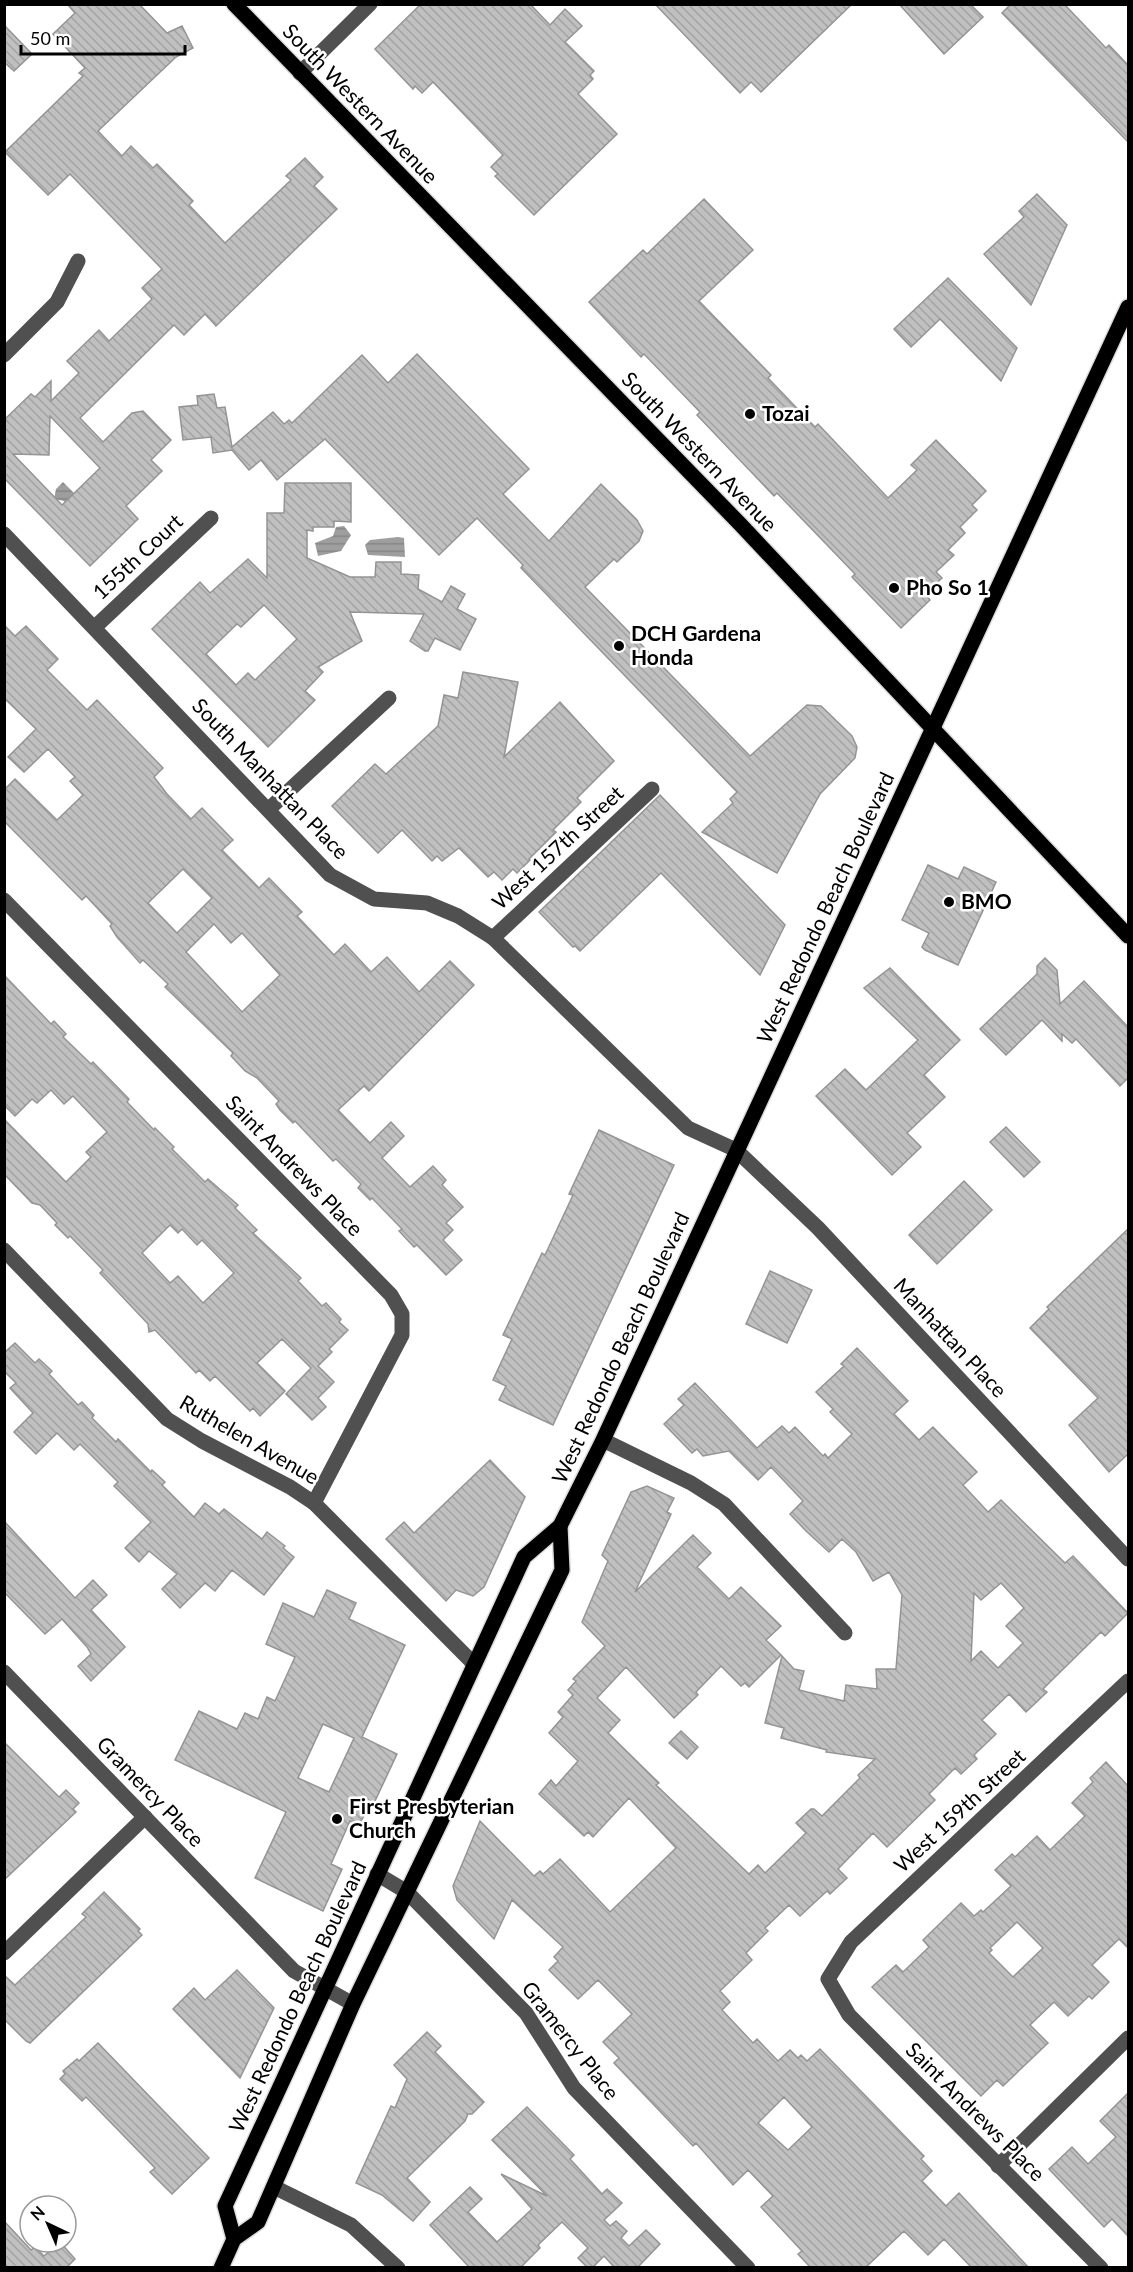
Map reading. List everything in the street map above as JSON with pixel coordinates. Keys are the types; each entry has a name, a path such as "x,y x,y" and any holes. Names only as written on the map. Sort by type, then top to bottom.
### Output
{"main road":[{"name":"South Western Avenue","path":"234,4 714,497 1128,936"},
{"name":"West Redondo Beach Boulevard","path":"234,2239 225,2206 474,1664 524,1557 560,1526 603,1440 1128,307"},
{"name":"West Redondo Beach Boulevard","path":"221,2268 234,2239 258,2222 353,2004 562,1570 560,1526"}],"street":[{"path":"300,72 369,4"},
{"path":"4,355 57,302 78,261"},
{"name":"155th Court","path":"95,627 211,518"},
{"name":"South Manhattan Place","path":"4,534 330,874 374,899 427,903 458,916 493,938 688,1128 736,1150"},
{"path":"269,809 389,698"},
{"name":"West 157th Street","path":"493,938 652,789"},
{"name":"Saint Andrews Place","path":"4,900 392,1295 402,1314 402,1335 314,1503"},
{"name":"Manhattan Place","path":"736,1150 818,1228 1128,1559"},
{"name":"Ruthelen Avenue","path":"4,1250 167,1419 202,1441 290,1487 314,1503 474,1664"},
{"path":"603,1440 691,1483 724,1504 845,1633"},
{"name":"Gramercy Place","path":"4,1672 294,1971 353,2004"},
{"name":"West 159th Street","path":"828,1979 851,1942 1128,1681"},
{"path":"4,1953 145,1817"},
{"name":"Gramercy Place","path":"378,1874 406,1892 526,2013 574,2088 747,2268"},
{"name":"Saint Andrews Place","path":"828,1979 849,2015 1101,2268"},
{"path":"998,2166 1128,2038"},
{"path":"274,2187 351,2225 398,2268"}],"shaded area":[{"path":"63,482 84,503 71,513 64,501 54,499 56,489"},
{"path":"344,526 351,535 341,551 318,556 315,543 333,536 336,527"},
{"path":"404,538 405,557 368,555 365,545 370,540"}],"building":[{"path":"67,4 139,4 167,33 182,26 193,48 176,57 98,131 122,156 131,146 153,168 157,164 193,201 189,205 225,243 291,180 286,176 305,158 323,177 314,186 337,209 216,326 205,314 184,335 174,325 80,418 103,442 132,413 143,411 171,440 151,460 162,471 126,506 138,519 90,566 4,478 4,420 31,394 35,397 51,381 51,401 79,373 67,361 99,330 109,341 152,299 142,288 162,269 70,174 48,195 5,152 83,76 79,73 85,68 53,34 75,13","holes":["50,416 100,468 62,505 13,454 49,455"]},
{"path":"421,4 530,4 550,25 565,9 582,26 565,42 594,71 590,75 593,79 578,94 617,134 534,215 495,176 498,174 491,167 503,155 433,82 422,93 415,86 413,89 375,49"},
{"path":"655,4 852,4 761,92 751,82 740,93"},
{"path":"899,4 970,4 983,17 944,54"},
{"path":"1011,4 1064,4 1106,48 1109,45 1128,65 1128,142 1002,13"},
{"path":"4,25 32,54 14,71 4,62"},
{"path":"1037,194 1067,225 1031,305 984,254 1024,217 1019,211"},
{"name":"Tozai","path":"704,199 753,250 699,301 771,375 768,378 815,427 818,424 888,498 917,470 911,465 936,440 986,491 972,505 977,510 960,527 965,533 948,550 954,555 936,572 942,578 925,594 930,600 901,628 852,577 855,574 777,493 774,496 697,415 700,412 644,354 641,357 589,302 643,250 647,254"},
{"path":"948,278 1017,348 1001,381 940,319 911,347 894,329"},
{"path":"417,354 529,469 503,494 549,541 601,484 637,520 643,531 639,541 617,562 614,559 585,587 750,756 807,705 821,706 852,736 857,747 855,758 820,794 777,873 702,832 733,803 730,799 737,792 521,568 523,565 477,518 439,555 325,439 277,480 261,460 249,470 232,450 213,453 211,437 183,440 179,407 198,405 197,396 214,394 217,408 225,407 232,447 273,412 284,424 289,420 292,423 362,355 388,383"},
{"path":"285,483 351,483 351,522 334,521 334,527 313,527 313,531 307,530 307,558 350,577 375,577 376,562 401,562 401,574 419,575 418,589 442,602 451,586 465,594 457,609 476,619 460,650 435,638 428,651 425,651 410,641 424,614 350,612 362,641 318,667 323,672 305,691 315,700 268,747 152,629 200,582 210,593 248,559 267,578 267,513 284,513","holes":["264,605 297,639 255,680 248,673 236,685 206,654 237,624 241,627"]},
{"path":"4,625 15,636 26,626 58,659 47,670 87,710 97,700 163,768 154,777 167,794 191,819 202,808 233,840 222,850 259,888 269,878 302,912 297,916 334,955 345,944 371,972 387,957 419,992 450,961 474,985 369,1091 364,1086 338,1110 370,1143 391,1122 404,1136 382,1158 410,1187 433,1166 446,1180 442,1185 463,1207 446,1223 453,1230 443,1240 462,1260 446,1275 417,1245 414,1247 399,1231 402,1229 372,1198 370,1200 358,1188 361,1184 336,1159 333,1161 295,1121 293,1123 280,1110 276,1104 279,1101 257,1078 245,1071 231,1056 233,1053 165,987 168,984 143,960 140,963 117,937 110,926 112,924 86,896 82,900 4,821 4,790 15,779 57,820 83,795 70,781 75,777 48,749 24,772 8,757 36,729 4,698","holes":["183,869 212,898 177,933 148,903","214,924 231,943 242,933 280,975 242,1012 186,952"]},
{"path":"463,672 518,682 504,757 560,702 614,761 577,798 581,802 553,830 556,832 530,860 517,873 513,869 502,880 494,872 488,877 459,848 442,861 437,856 432,861 402,830 378,853 332,806 375,764 386,774 438,726 444,695 458,698"},
{"path":"660,795 785,925 760,975 661,873 580,951 575,946 573,947 539,912"},
{"path":"928,865 958,879 964,867 996,882 958,965 925,950 922,947 929,933 902,920"},
{"path":"1045,958 1057,970 1060,1004 1084,981 1128,1027 1128,1078 1120,1086 1076,1039 1072,1043 1062,1034 1062,1041 1042,1020 1006,1055 980,1029 1037,974 1037,966"},
{"path":"890,968 960,1040 924,1075 945,1097 907,1133 921,1147 892,1175 816,1096 845,1069 866,1090 918,1040 864,988"},
{"path":"4,975 51,1024 54,1021 66,1034 63,1037 91,1064 93,1062 129,1099 127,1102 174,1147 172,1149 205,1182 208,1179 238,1205 235,1208 257,1230 253,1233 301,1278 298,1281 322,1306 326,1303 341,1319 339,1322 348,1330 329,1349 332,1352 318,1366 334,1382 318,1398 326,1407 312,1420 286,1394 311,1368 282,1339 257,1363 285,1391 260,1416 253,1408 250,1411 215,1376 210,1381 199,1370 196,1373 155,1330 149,1332 148,1324 100,1273 103,1270 70,1236 68,1238 55,1225 57,1223 40,1205 32,1203 4,1174 4,1119 66,1182 91,1157 86,1152 107,1132 73,1096 64,1104 51,1090 37,1103 32,1099 15,1116 4,1105","holes":["170,1225 178,1233 182,1229 197,1245 202,1240 234,1273 203,1303 178,1276 170,1283 142,1253"]},
{"path":"1006,1127 1040,1162 1024,1177 990,1142"},
{"path":"599,1130 674,1165 553,1425 499,1400 506,1386 493,1380 512,1339 503,1335 542,1253 545,1255 573,1195 569,1194"},
{"path":"964,1181 992,1210 937,1264 909,1235"},
{"path":"1128,1229 1128,1454 1109,1472 1069,1425 1098,1398 1030,1328 1049,1309 1047,1307"},
{"path":"770,1271 812,1290 787,1343 746,1324"},
{"path":"15,1343 35,1363 39,1359 52,1371 49,1374 78,1405 82,1402 94,1415 92,1418 116,1442 118,1439 151,1472 152,1470 165,1482 162,1485 194,1517 205,1503 219,1514 224,1509 262,1539 267,1532 285,1546 283,1548 294,1557 264,1595 232,1570 215,1591 205,1583 180,1608 162,1589 177,1574 149,1551 139,1562 125,1548 151,1522 114,1486 118,1482 80,1444 74,1450 57,1433 36,1454 14,1432 33,1413 10,1388 16,1383 4,1371 4,1353"},
{"path":"857,1348 908,1401 894,1414 919,1440 933,1427 977,1472 963,1485 988,1512 1001,1500 1065,1563 1073,1556 1128,1613 1105,1636 1101,1632 1043,1689 1047,1692 1026,1712 1009,1694 982,1720 996,1734 974,1755 977,1759 961,1774 955,1768 929,1794 935,1800 887,1847 873,1833 838,1869 847,1878 830,1894 827,1891 800,1916 789,1905 765,1928 768,1931 746,1953 752,1960 720,1991 730,2002 722,2010 753,2043 757,2039 778,2061 790,2050 798,2058 801,2055 807,2061 820,2049 924,2156 921,2159 932,2171 922,2181 946,2206 959,2193 1029,2268 972,2268 944,2239 928,2255 904,2231 865,2268 811,2268 798,2254 802,2251 761,2207 773,2196 748,2170 733,2185 696,2143 693,2146 614,2063 619,2058 603,2042 632,2014 598,1980 578,1999 549,1970 558,1961 554,1957 563,1947 512,1900 494,1939 457,1900 453,1886 480,1821 534,1876 540,1871 543,1874 560,1859 610,1912 676,1848 629,1798 593,1837 588,1832 584,1836 539,1794 551,1780 556,1786 578,1761 549,1733 563,1717 558,1712 573,1695 568,1690 576,1681 573,1679 605,1646 582,1622 608,1561 602,1555 631,1492 647,1486 674,1498 667,1512 671,1514 635,1592 693,1535 711,1553 697,1567 729,1599 741,1587 781,1626 766,1640 781,1655 749,1687 745,1683 741,1686 721,1666 696,1692 698,1695 674,1718 626,1667 597,1698 620,1720 608,1733 659,1783 656,1785 749,1874 758,1865 765,1873 806,1833 796,1823 811,1809 822,1816 860,1778 858,1775 875,1759 826,1752 827,1750 781,1738 784,1728 765,1723 782,1656 794,1669 804,1671 799,1690 844,1701 846,1685 877,1689 876,1669 896,1669 902,1595 889,1572 873,1581 856,1552 842,1539 829,1552 790,1514 803,1501 771,1467 758,1480 729,1451 703,1456 697,1449 692,1453 664,1424 684,1405 678,1399 695,1383 757,1448 782,1426 789,1433 795,1427 823,1456 825,1454 828,1458 852,1434 830,1412 833,1409 816,1392 844,1366 841,1364","holes":["1001,1583 1024,1608 1006,1626 1023,1643 998,1668 981,1651 971,1661 974,1593 981,1600","784,2097 812,2127 788,2150 758,2123"]},
{"path":"490,1460 525,1497 484,1587 473,1596 456,1590 446,1601 386,1539 404,1522 414,1533"},
{"path":"4,1521 75,1598 93,1580 107,1595 91,1610 125,1647 91,1681 78,1666 91,1654 62,1619 45,1634 4,1592"},
{"path":"327,1590 356,1603 349,1619 405,1645 362,1737 397,1754 369,1814 366,1812 359,1825 350,1821 331,1864 342,1869 323,1911 255,1878 286,1812 175,1760 199,1711 237,1729 245,1713 258,1719 267,1697 275,1701 295,1657 266,1644 283,1603 314,1617","holes":["323,1724 354,1738 329,1792 298,1778"]},
{"path":"681,1731 698,1747 687,1759 669,1743"},
{"path":"4,1742 59,1797 66,1790 79,1803 73,1809 76,1812 4,1880"},
{"path":"1106,1762 1128,1786 1128,1948 1119,1939 1092,1965 1109,1982 1092,1999 1089,1996 1068,2016 1054,2002 1030,2025 1048,2043 1003,2086 997,2080 981,2096 872,1987 896,1965 903,1972 929,1947 923,1940 961,1903 974,1916 981,1910 983,1912 1011,1886 995,1870 1012,1854 1015,1857 1037,1836 1050,1850 1085,1816 1072,1803 1093,1782 1090,1778","holes":["1017,1922 1043,1948 1013,1977 989,1953 992,1950 990,1948"]},
{"path":"104,1892 140,1929 138,1931 142,1935 30,2043 26,2041 4,2019 4,1975 15,1985 86,1917 82,1914"},
{"path":"237,1970 274,2008 240,2078 173,2009 194,1988 205,2000"},
{"path":"427,2032 441,2046 435,2052 484,2102 472,2114 468,2114 465,2121 407,2178 430,2202 413,2221 382,2195 356,2183 391,2106 395,2108 407,2079 394,2065"},
{"path":"98,2043 209,2158 172,2194 150,2172 155,2168 86,2097 82,2101 60,2079 65,2074 63,2071 77,2059 79,2061"},
{"path":"1128,2093 1128,2236 1112,2219 1104,2227 1049,2169 1072,2147 1088,2164 1116,2137 1100,2121"},
{"path":"527,2107 574,2155 570,2159 602,2194 607,2189 622,2203 604,2220 610,2226 616,2221 627,2231 621,2238 629,2246 646,2230 660,2244 637,2268 615,2268 604,2256 592,2268 588,2268 578,2258 588,2248 562,2222 538,2245 540,2248 520,2268 470,2268 430,2225 470,2187 482,2199 468,2212 497,2242 532,2209 501,2174 547,2196 492,2140"},
{"path":"4,2221 18,2236 18,2254 42,2254 44,2256 46,2254 71,2254 75,2259 66,2268 4,2268"}],"place":[{"name":"Tozai","path":"750,414"},
{"name":"Pho So 1","path":"894,588"},
{"name":"DCH Gardena Honda","path":"619,646"},
{"name":"BMO","path":"949,902"},
{"name":"First Presbyterian Church","path":"337,1819"}]}
